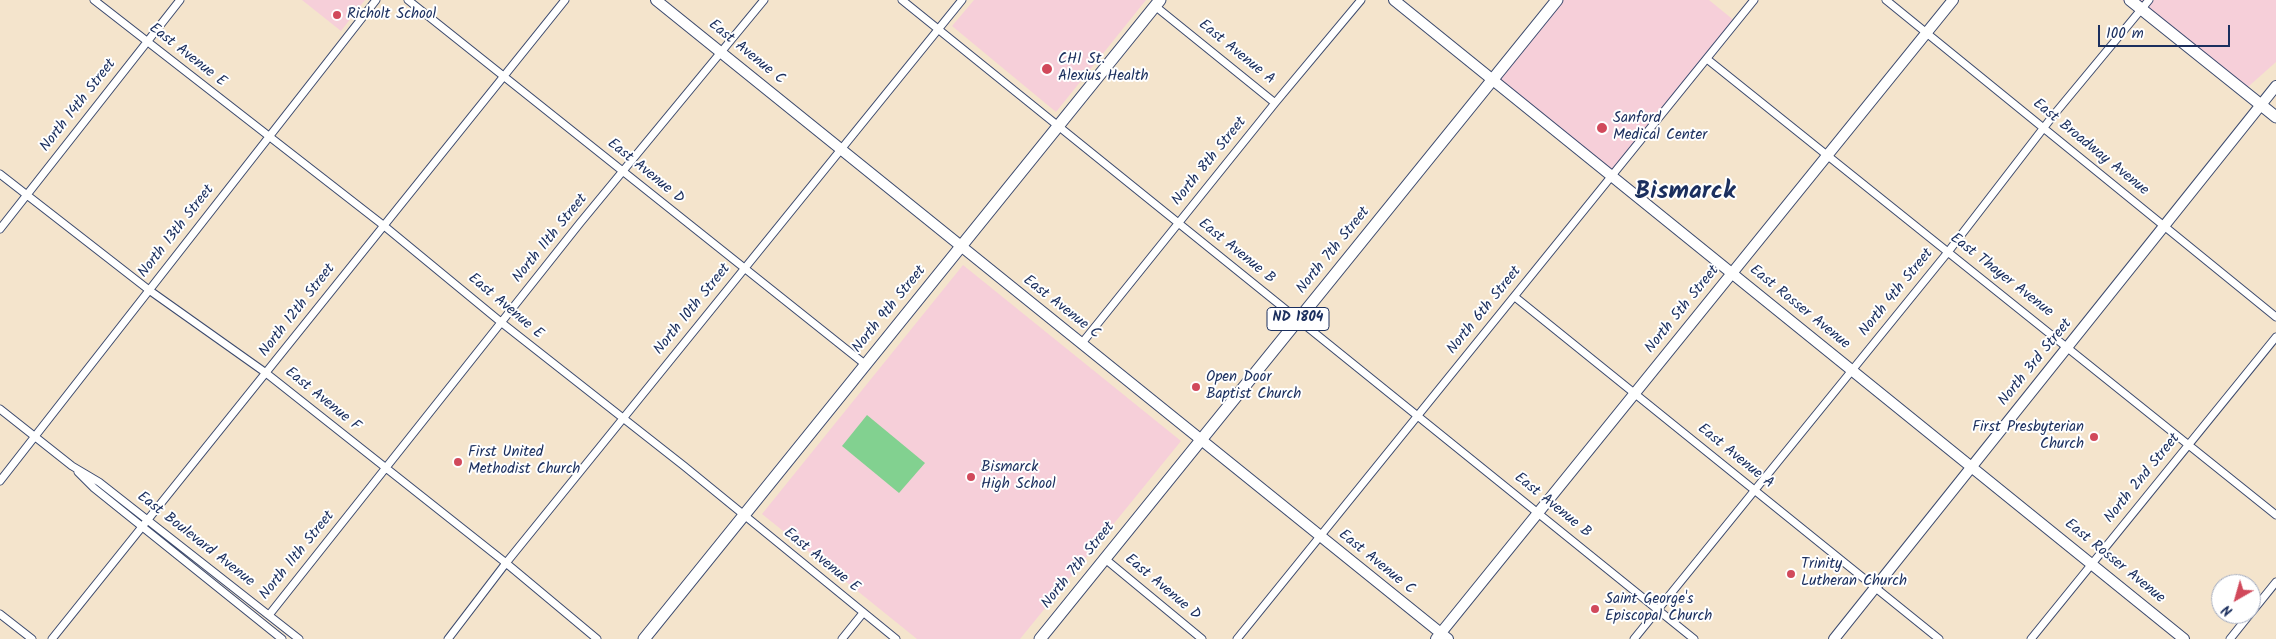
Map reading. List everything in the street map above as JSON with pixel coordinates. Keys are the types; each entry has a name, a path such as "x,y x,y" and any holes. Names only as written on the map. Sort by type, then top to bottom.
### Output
{"main road":[{"name":"North 7th Street","path":"1040,639 1557,0"},
{"path":"2130,0 2145,4 2276,117"},
{"name":"North 9th Street","path":"644,639 742,515 866,365 1158,3"}],"street":[{"name":"East Avenue E","path":"94,0 268,137 384,225 502,323 896,639"},
{"name":"North 14th Street","path":"0,229 180,0"},
{"name":"North 13th Street","path":"0,481 376,0"},
{"name":"East Avenue D","path":"408,0 866,365"},
{"name":"North 12th Street","path":"52,639 565,0"},
{"name":"East Avenue C","path":"656,0 960,247 1082,343 1441,637"},
{"name":"North 11th Street","path":"268,615 580,223 764,0"},
{"name":"East Avenue B","path":"902,0 1694,639"},
{"name":"North 10th Street","path":"448,639 506,563 624,420 962,0"},
{"name":"North 8th Street","path":"1082,343 1275,102 1361,0"},
{"name":"East Rosser Avenue","path":"1394,0 2184,639"},
{"name":"North 6th Street","path":"1237,639 1754,0"},
{"name":"East Broadway Avenue","path":"1886,0 2276,317"},
{"name":"North 5th Street","path":"1441,637 1538,513 1953,0"},
{"name":"East Avenue A","path":"1158,3 1275,102"},
{"name":"North 4th Street","path":"1634,639 1948,252 2044,128 2145,4"},
{"name":"East Thayer Avenue","path":"1707,59 2276,515"},
{"name":"North 3rd Street","path":"1834,639 2069,348 2276,86"},
{"name":"East Avenue F","path":"0,174 149,290 266,373 506,563 597,639"},
{"name":"East Avenue A","path":"1515,297 1939,639"},
{"name":"North 2nd Street","path":"2031,639 2276,337"},
{"name":"East Boulevard Avenue","path":"0,409 72,466 94,488 282,639"},
{"name":"East Boulevard Avenue","path":"72,466 98,482 299,639"},
{"name":"East Avenue D","path":"1104,558 1202,639"},
{"path":"2261,601 2276,582"},
{"path":"842,639 863,612"},
{"path":"0,614 32,639"},
{"path":"2230,639 2242,624"}],"shaded area":[{"name":"Richolt School","path":"302,0 365,0 341,31"},
{"name":"CHI St. Alexius Health","path":"974,0 1146,0 1056,112 952,26"},
{"name":"Sanford Medical Center","path":"1557,0 1709,0 1736,22 1612,177 1492,80"},
{"path":"2122,0 2276,0 2276,62 2240,94"},
{"name":"Bismarck High School","path":"963,265 1181,441 1020,639 917,639 762,514"}],"green space":[{"path":"867,415 925,463 899,493 842,446"}],"place":[{"name":"Richolt School","path":"337,15"},
{"name":"CHI St. Alexius Health","path":"1047,69"},
{"name":"Sanford Medical Center","path":"1602,128"},
{"name":"Open Door Baptist Church","path":"1196,387"},
{"name":"First Presbyterian Church","path":"2094,437"},
{"name":"First United Methodist Church","path":"458,462"},
{"name":"Bismarck High School","path":"971,477"},
{"name":"Trinity Lutheran Church","path":"1791,574"},
{"name":"Saint George's Episcopal Church","path":"1595,609"}],"district":[{"name":"Bismarck","path":"1685,194"}]}
